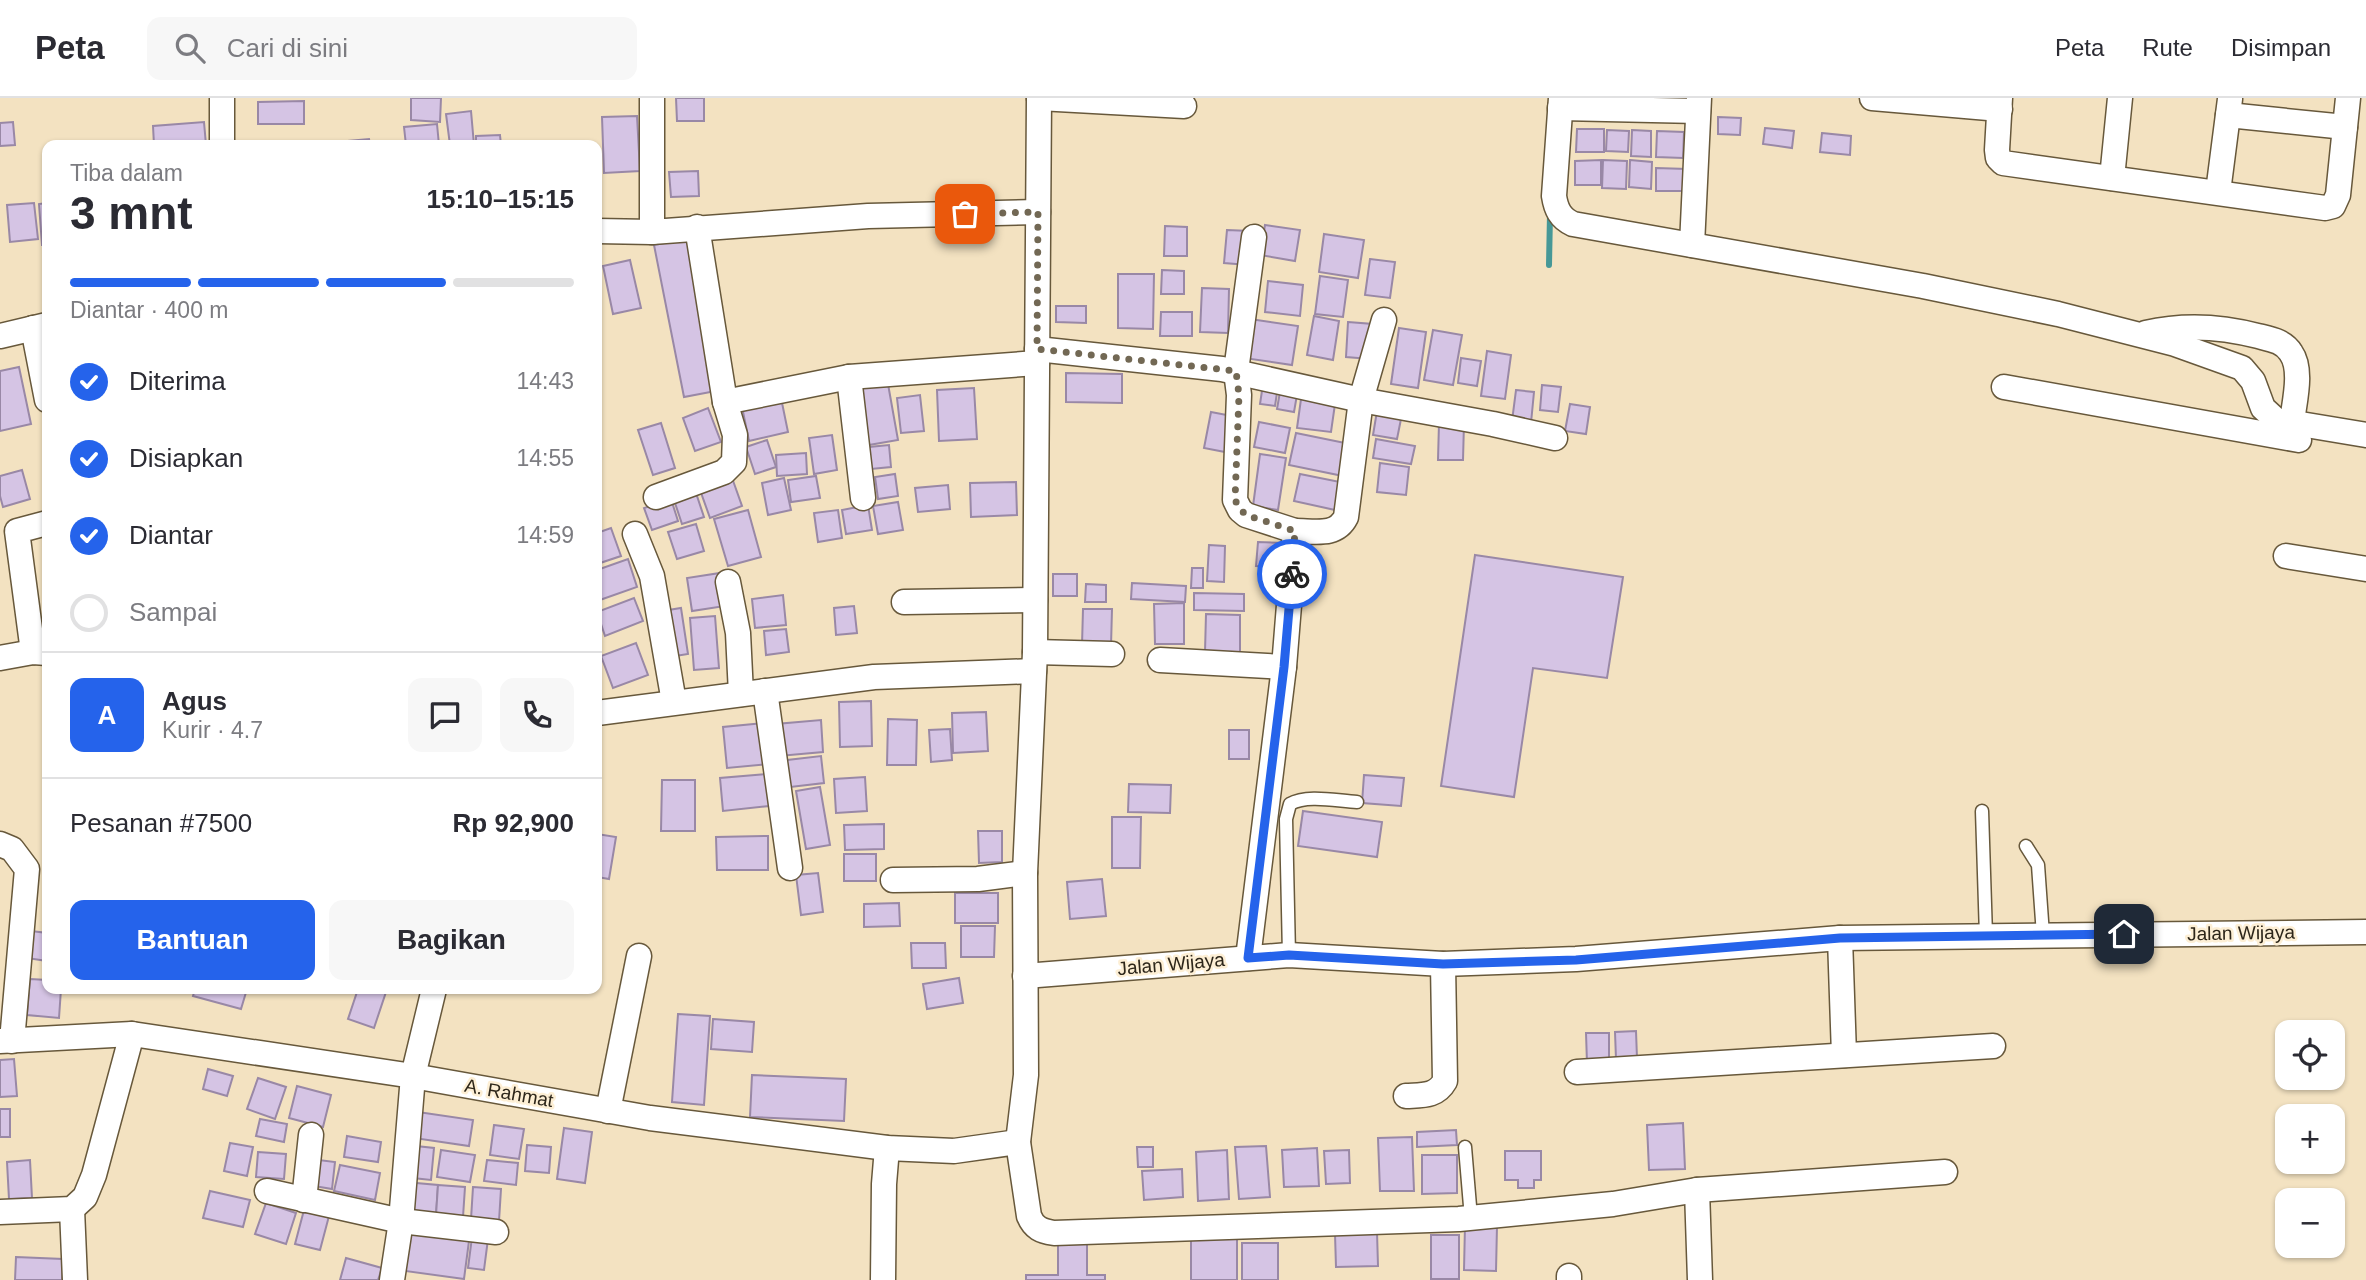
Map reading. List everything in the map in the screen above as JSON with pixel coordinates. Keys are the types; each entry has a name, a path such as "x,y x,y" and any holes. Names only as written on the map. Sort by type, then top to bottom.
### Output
{"street":[{"path":"222,98 222,140"},
{"path":"652,98 652,232"},
{"path":"1184,106 1039,98 1034,662 1025,873 1026,1075 1018,1142 1028,1216 1041,1231 1054,1233 1471,1218 1613,1204 1697,1190 1945,1172"},
{"path":"1872,98 2000,104 1997,150 1998,158 2003,163 2325,208 2333,206 2338,195 2348,98"},
{"path":"2112,178 2120,98"},
{"path":"1692,245 1698,104 1560,103 1554,195 1556,207 1565,220 1610,231 1923,286 2058,314 2175,344 2242,368 2253,381 2268,414 2276,420 2366,435"},
{"path":"2218,192 2229,106 2345,127"},
{"path":"602,231 652,232 868,216 1038,212"},
{"path":"656,496 731,467 736,454 735,435 725,402 697,227"},
{"path":"1254,237 1236,371 1239,395 1235,500 1246,515 1295,531 1334,531 1342,525 1346,517 1361,400 1384,320"},
{"path":"0,336 40,326 42,347"},
{"path":"2138,335 2169,328 2198,326 2229,328 2277,341 2292,353 2297,371 2292,422"},
{"path":"725,402 849,377 1037,356 1236,371 1361,400 1555,438"},
{"path":"849,377 863,498"},
{"path":"2004,387 2366,452"},
{"path":"0,658 40,653 17,531 42,524"},
{"path":"1248,958 1284,667 1295,531"},
{"path":"635,534 652,576 674,702"},
{"path":"2286,556 2366,569"},
{"path":"728,582 738,633 741,694"},
{"path":"904,602 1035,600"},
{"path":"602,712 874,677 1112,654"},
{"path":"1160,660 1284,667"},
{"path":"765,691 790,868"},
{"path":"0,844 12,849 27,869 6,1041"},
{"path":"892,880 978,878 1025,873"},
{"name":"Jalan Wijaya","path":"1025,976 1289,955 1443,964 1576,960 1840,938 2366,932"},
{"path":"1840,938 1844,1055"},
{"path":"608,1111 639,956"},
{"path":"1405,1096 1431,1094 1440,1089 1445,1081 1443,964"},
{"path":"392,1280 401,1221 413,1076 432,994"},
{"path":"0,1212 72,1209 85,1197 94,1175 132,1034"},
{"name":"A. Rahmat","path":"6,1041 132,1034 413,1076 650,1118 887,1148 954,1151 1018,1142"},
{"path":"1577,1072 1993,1046"},
{"path":"304,1200 311,1135"},
{"path":"883,1280 883,1198 887,1148"},
{"path":"1697,1190 1700,1280"},
{"path":"267,1191 401,1221 496,1233"},
{"path":"72,1209 75,1280"}],"lane":[{"path":"1289,955 1286,819 1290,804 1311,799 1357,802"},
{"path":"1982,811 1986,936"},
{"path":"2026,846 2038,864 2043,935"},
{"path":"1465,1147 1471,1218"}],"building":[{"path":"411,98 441,98 440,122 411,120"},
{"path":"676,98 704,98 704,121 677,121"},
{"path":"304,101 304,124 258,124 258,102"},
{"path":"471,111 474,140 449,140 446,114"},
{"path":"637,116 640,171 604,173 602,117"},
{"path":"1718,117 1741,118 1740,135 1718,134"},
{"path":"13,122 15,145 0,146 0,123"},
{"path":"204,122 206,140 154,140 153,126"},
{"path":"437,124 439,140 405,140 404,127"},
{"path":"1765,128 1794,131 1792,148 1763,144"},
{"path":"1577,129 1604,129 1604,152 1576,152"},
{"path":"1607,130 1629,131 1628,152 1606,151"},
{"path":"1632,130 1651,131 1651,157 1631,156"},
{"path":"1657,131 1684,132 1683,158 1656,157"},
{"path":"1822,133 1851,136 1850,155 1820,152"},
{"path":"500,135 500,140 476,140 476,136"},
{"path":"1601,160 1601,185 1575,185 1575,161"},
{"path":"1603,160 1627,161 1626,189 1602,188"},
{"path":"1630,160 1652,162 1651,189 1629,187"},
{"path":"1656,168 1687,169 1686,191 1656,191"},
{"path":"698,171 699,196 671,197 669,172"},
{"path":"34,203 38,239 10,242 7,205"},
{"path":"39,204 42,204 42,245"},
{"path":"1265,225 1300,230 1295,261 1260,255"},
{"path":"1165,226 1187,227 1187,256 1164,256"},
{"path":"1227,230 1250,231 1248,265 1224,263"},
{"path":"1324,234 1364,240 1358,278 1319,272"},
{"path":"691,238 721,390 684,397 654,245"},
{"path":"1370,259 1395,262 1390,298 1365,295"},
{"path":"630,260 641,308 613,314 603,266"},
{"path":"1162,270 1184,271 1184,294 1161,294"},
{"path":"1118,274 1154,274 1153,329 1118,328"},
{"path":"1320,276 1348,280 1343,317 1315,314"},
{"path":"1268,281 1303,285 1300,316 1265,312"},
{"path":"1202,288 1229,289 1228,333 1200,332"},
{"path":"1056,306 1086,306 1086,323 1056,322"},
{"path":"1161,312 1192,312 1192,336 1160,336"},
{"path":"1314,316 1339,321 1333,360 1307,355"},
{"path":"1250,319 1298,326 1292,365 1244,358"},
{"path":"1348,322 1373,324 1370,359 1346,357"},
{"path":"1399,328 1426,332 1418,388 1391,384"},
{"path":"1433,330 1462,335 1453,385 1424,380"},
{"path":"1487,351 1511,355 1505,399 1481,396"},
{"path":"1461,358 1481,361 1477,386 1458,383"},
{"path":"19,367 31,424 0,431 0,371"},
{"path":"1066,373 1122,374 1122,403 1066,402"},
{"path":"888,384 898,440 863,446 853,390"},
{"path":"1263,384 1278,386 1275,406 1260,404"},
{"path":"1542,385 1561,387 1558,412 1540,410"},
{"path":"1281,386 1298,389 1294,412 1277,409"},
{"path":"974,388 977,439 939,441 937,390"},
{"path":"1516,390 1534,392 1531,423 1512,421"},
{"path":"780,393 788,432 749,441 741,402"},
{"path":"920,395 924,431 901,433 897,398"},
{"path":"1301,399 1335,404 1331,432 1297,428"},
{"path":"1570,404 1590,407 1586,434 1565,431"},
{"path":"1378,405 1403,409 1397,439 1373,435"},
{"path":"708,408 721,442 695,451 683,418"},
{"path":"1211,412 1232,416 1225,452 1204,448"},
{"path":"1259,422 1290,428 1285,453 1254,447"},
{"path":"661,423 675,468 653,475 638,430"},
{"path":"1439,423 1464,423 1463,460 1438,460"},
{"path":"1296,433 1350,444 1343,476 1289,465"},
{"path":"832,435 837,470 814,474 809,438"},
{"path":"1376,439 1415,446 1411,464 1373,458"},
{"path":"767,440 776,467 755,474 746,447"},
{"path":"889,445 891,467 871,469 869,447"},
{"path":"806,453 807,474 777,476 776,455"},
{"path":"1260,454 1286,458 1278,510 1253,506"},
{"path":"1380,463 1409,467 1406,495 1377,492"},
{"path":"22,470 30,499 3,507 0,476"},
{"path":"895,474 898,496 878,499 875,477"},
{"path":"1300,474 1340,482 1335,510 1294,501"},
{"path":"731,475 742,506 710,518 699,487"},
{"path":"816,476 820,498 791,502 788,480"},
{"path":"784,478 791,510 768,515 762,483"},
{"path":"1016,482 1017,515 971,517 970,483"},
{"path":"948,485 950,509 918,512 915,488"},
{"path":"694,487 704,517 682,524 672,494"},
{"path":"671,499 678,521 652,530 644,508"},
{"path":"898,502 903,530 878,534 873,506"},
{"path":"868,505 872,530 846,534 842,510"},
{"path":"748,510 761,557 728,566 714,519"},
{"path":"838,510 842,538 818,542 814,513"},
{"path":"696,524 704,551 677,559 668,532"},
{"path":"611,528 621,556 602,562 602,531"},
{"path":"1258,542 1283,543 1281,567 1256,566"},
{"path":"1209,545 1225,546 1224,582 1207,581"},
{"path":"1475,555 1623,577 1607,678 1533,668 1514,797 1441,786"},
{"path":"628,559 637,587 602,599 602,568"},
{"path":"1192,568 1203,568 1203,588 1191,588"},
{"path":"720,573 725,606 692,611 687,578"},
{"path":"1053,574 1077,574 1077,596 1053,596"},
{"path":"1132,583 1186,586 1185,602 1131,599"},
{"path":"1086,584 1106,585 1106,602 1085,602"},
{"path":"1194,593 1244,594 1244,611 1194,610"},
{"path":"783,595 786,625 755,628 752,599"},
{"path":"634,598 643,621 605,636 602,610"},
{"path":"1184,603 1184,644 1155,644 1154,604"},
{"path":"854,606 857,633 836,635 834,608"},
{"path":"681,608 688,654 669,657 662,611"},
{"path":"1083,609 1112,609 1111,646 1082,645"},
{"path":"1206,614 1240,615 1240,653 1205,652"},
{"path":"715,616 719,668 694,670 690,618"},
{"path":"786,629 789,652 766,655 764,631"},
{"path":"636,643 648,675 613,688 602,656"},
{"path":"871,701 872,746 840,747 839,702"},
{"path":"986,712 988,751 953,753 952,713"},
{"path":"888,719 917,720 916,765 887,765"},
{"path":"821,720 823,752 779,756 776,724"},
{"path":"765,723 768,764 727,768 723,727"},
{"path":"950,729 952,760 931,762 929,730"},
{"path":"1229,730 1249,730 1249,759 1229,759"},
{"path":"821,756 824,783 782,788 779,761"},
{"path":"766,774 769,806 723,811 720,778"},
{"path":"1364,775 1404,778 1401,806 1362,803"},
{"path":"865,777 867,811 836,813 834,779"},
{"path":"662,780 695,780 695,831 661,831"},
{"path":"1129,784 1171,785 1170,813 1128,812"},
{"path":"820,787 830,845 806,849 796,791"},
{"path":"1303,811 1382,822 1377,857 1298,846"},
{"path":"1112,817 1141,817 1140,868 1112,868"},
{"path":"884,824 884,849 845,850 844,825"},
{"path":"978,831 1002,831 1002,862 979,863"},
{"path":"602,835 616,837 609,879 602,878"},
{"path":"768,836 768,870 717,870 716,837"},
{"path":"844,854 876,854 876,881 844,881"},
{"path":"818,873 823,912 801,915 796,875"},
{"path":"1102,879 1106,916 1070,919 1067,882"},
{"path":"955,893 998,893 998,923 955,923"},
{"path":"899,903 900,926 864,927 864,904"},
{"path":"961,926 995,926 994,957 961,957"},
{"path":"31,931 42,932 42,960 27,958"},
{"path":"911,943 945,943 946,968 912,968"},
{"path":"959,978 963,1003 927,1009 923,984"},
{"path":"30,979 42,980 42,994 61,994 59,1018 27,1015"},
{"path":"194,994 246,994 241,1009"},
{"path":"356,994 385,994 374,1028 348,1019"},
{"path":"678,1014 710,1016 704,1105 672,1102"},
{"path":"713,1019 754,1022 752,1052 711,1049"},
{"path":"1636,1031 1637,1058 1616,1059 1615,1032"},
{"path":"1586,1033 1609,1033 1609,1063 1587,1063"},
{"path":"14,1059 17,1096 0,1097 0,1060"},
{"path":"208,1069 233,1076 227,1096 203,1089"},
{"path":"752,1075 846,1079 844,1121 750,1117"},
{"path":"258,1078 286,1087 275,1119 247,1109"},
{"path":"297,1086 331,1095 323,1127 289,1118"},
{"path":"0,1109 10,1109 10,1137 0,1137"},
{"path":"418,1112 473,1120 469,1146 414,1138"},
{"path":"260,1119 287,1124 284,1142 256,1136"},
{"path":"1683,1123 1685,1169 1649,1170 1647,1125"},
{"path":"494,1125 524,1129 519,1159 490,1155"},
{"path":"564,1128 592,1132 585,1183 557,1179"},
{"path":"1456,1130 1457,1145 1417,1147 1417,1132"},
{"path":"347,1136 381,1142 378,1162 344,1157"},
{"path":"1412,1137 1414,1191 1380,1191 1378,1138"},
{"path":"230,1143 253,1147 247,1176 224,1171"},
{"path":"527,1145 551,1147 549,1173 525,1171"},
{"path":"416,1146 434,1148 431,1180 413,1178"},
{"path":"1266,1146 1270,1197 1239,1199 1235,1147"},
{"path":"1137,1147 1153,1147 1153,1167 1138,1167"},
{"path":"1317,1148 1319,1186 1284,1187 1282,1150"},
{"path":"441,1150 475,1155 470,1182 437,1177"},
{"path":"1227,1150 1229,1199 1198,1201 1196,1152"},
{"path":"1349,1150 1350,1183 1326,1184 1324,1151"},
{"path":"1505,1151 1541,1151 1541,1180 1534,1180 1534,1188 1518,1188 1518,1180 1505,1180"},
{"path":"258,1152 286,1154 284,1179 256,1177"},
{"path":"1422,1155 1457,1155 1457,1193 1422,1194"},
{"path":"311,1159 335,1162 332,1189 308,1185"},
{"path":"30,1160 32,1198 9,1199 7,1162"},
{"path":"487,1160 518,1163 516,1185 484,1181"},
{"path":"340,1165 380,1173 375,1200 334,1191"},
{"path":"1182,1169 1183,1197 1144,1200 1142,1171"},
{"path":"405,1182 438,1185 436,1215 403,1212"},
{"path":"438,1185 465,1187 463,1217 436,1215"},
{"path":"473,1187 501,1189 499,1221 471,1219"},
{"path":"210,1191 250,1200 243,1227 203,1218"},
{"path":"266,1203 296,1213 286,1244 255,1234"},
{"path":"304,1210 329,1216 320,1250 295,1244"},
{"path":"1465,1225 1497,1226 1496,1271 1464,1270"},
{"path":"404,1231 469,1241 464,1279 398,1270"},
{"path":"1377,1232 1378,1266 1336,1267 1335,1234"},
{"path":"1431,1235 1459,1235 1459,1279 1431,1279"},
{"path":"472,1237 488,1239 484,1270 468,1268"},
{"path":"1191,1239 1237,1239 1237,1280 1191,1280"},
{"path":"1242,1243 1278,1243 1278,1280 1242,1280"},
{"path":"1058,1244 1087,1244 1087,1275 1105,1275 1105,1280 1026,1280 1026,1275 1058,1275"},
{"path":"16,1257 63,1259 62,1280 15,1280"},
{"path":"346,1258 382,1268 378,1280 340,1280"}],"waterway":[{"path":"1549,265 1550,214"}],"way so far":[{"path":"965,214 1038,212 1037,349 1236,371 1239,443 1235,500 1246,515 1295,531 1292,574"}],"route":[{"path":"1292,574 1284,667 1248,958 1289,955 1443,964 1576,960 1840,938 2124,934"}]}
